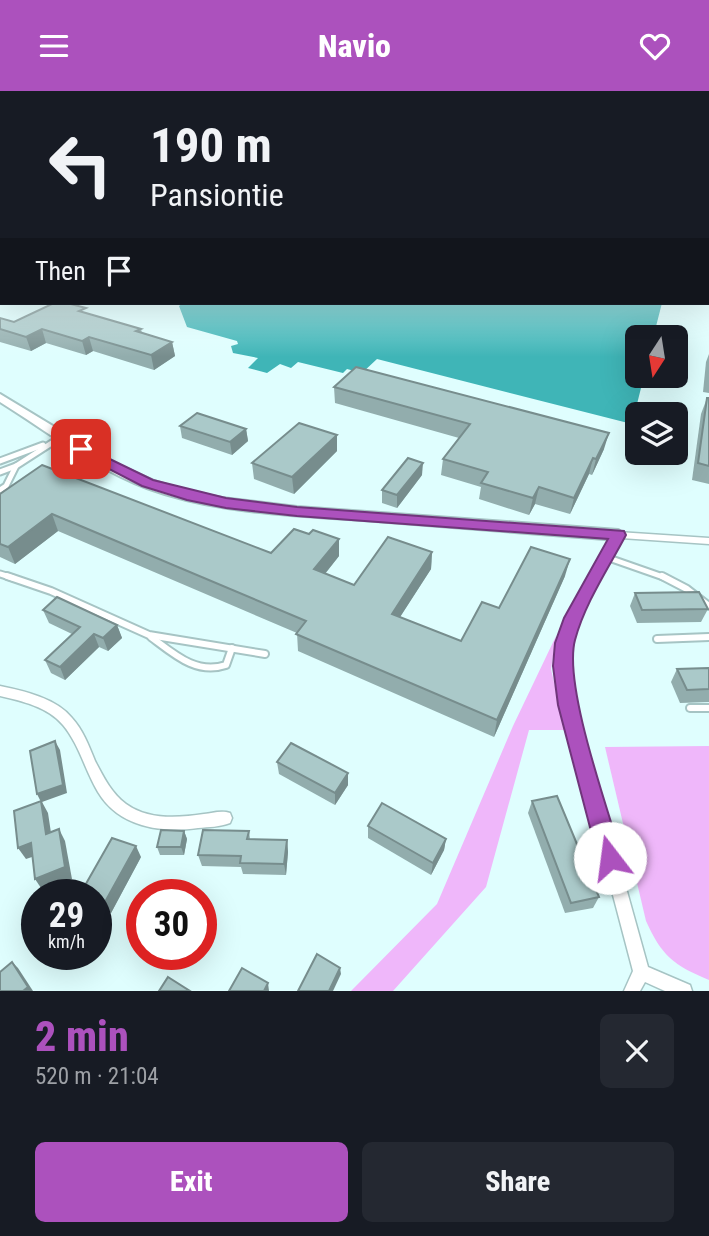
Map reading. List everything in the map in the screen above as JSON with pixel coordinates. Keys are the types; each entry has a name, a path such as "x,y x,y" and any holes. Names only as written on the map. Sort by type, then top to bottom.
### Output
{"street":[{"path":"0,397 57,439 148,483 226,503 297,511 709,541"},
{"path":"618,535 580,603 563,652 564,680 641,972 632,991"},
{"path":"0,691 44,706 68,721 110,798 124,810 142,819 166,823 225,818"},
{"path":"641,972 684,991"}],"lane":[{"path":"0,461 57,439"},
{"path":"0,472 16,466 57,439"},
{"path":"0,489 6,486 16,466"},
{"path":"606,557 672,582 700,597 709,606"},
{"path":"0,574 51,591 149,635 202,670 215,671 226,665 232,648"},
{"path":"149,635 265,654"},
{"path":"657,639 709,637"},
{"path":"690,708 709,708"}],"shaded area":[{"path":"556,636 551,669 565,730 529,730 486,887 393,991 351,991 437,904 513,726"},
{"path":"709,746 709,980 670,958 646,921 605,747"}],"water":[{"path":"180,305 661,305 656,325 625,325 625,389 641,389 638,402 625,402 625,422 377,359 362,373 347,369 343,373 298,362 291,368 280,364 267,373 248,368 258,358 233,353 231,346 238,344 237,341 187,327"}],"building":[{"path":"50,305 75,305 86,308 79,311 141,329 136,331 172,342 151,355 89,337 82,341 42,329 26,337 0,329 0,318 14,322"},
{"path":"356,367 609,433 596,459 593,458 574,498 539,487 533,498 481,483 488,472 443,459 470,424 334,387"},
{"path":"709,398 709,466 698,463"},
{"path":"197,413 246,429 230,442 180,426"},
{"path":"299,423 337,435 292,477 252,463"},
{"path":"408,458 423,463 397,495 382,490"},
{"path":"42,465 271,553 294,529 309,534 313,530 339,539 314,569 354,585 388,537 432,552 392,614 461,641 482,602 499,608 531,547 570,559 497,720 296,634 306,621 52,514 8,547 0,544 0,494"},
{"path":"699,592 708,609 642,610 635,593"},
{"path":"57,597 117,625 103,638 94,634 60,667 45,660 80,627 43,610"},
{"path":"709,668 709,689 687,690 677,669"},
{"path":"55,741 63,785 37,794 30,751"},
{"path":"291,743 348,773 335,793 277,762"},
{"path":"557,796 599,897 571,903 532,801"},
{"path":"41,801 46,834 59,829 65,867 35,879 31,843 18,848 14,811"},
{"path":"382,803 446,839 433,863 368,826"},
{"path":"161,830 184,831 181,847 157,847"},
{"path":"203,830 249,831 247,839 287,840 284,864 240,863 241,856 198,855"},
{"path":"112,838 136,846 112,889 112,879 89,879"},
{"path":"317,954 340,968 329,991 298,991"},
{"path":"12,962 28,987 23,991 0,991 0,972"},
{"path":"242,968 268,983 264,991 229,991"},
{"path":"168,977 190,991 159,991"}],"route":[{"path":"81,449 148,483 226,503 297,511 618,535 573,618 565,643 563,666 568,705 610,858"}]}
